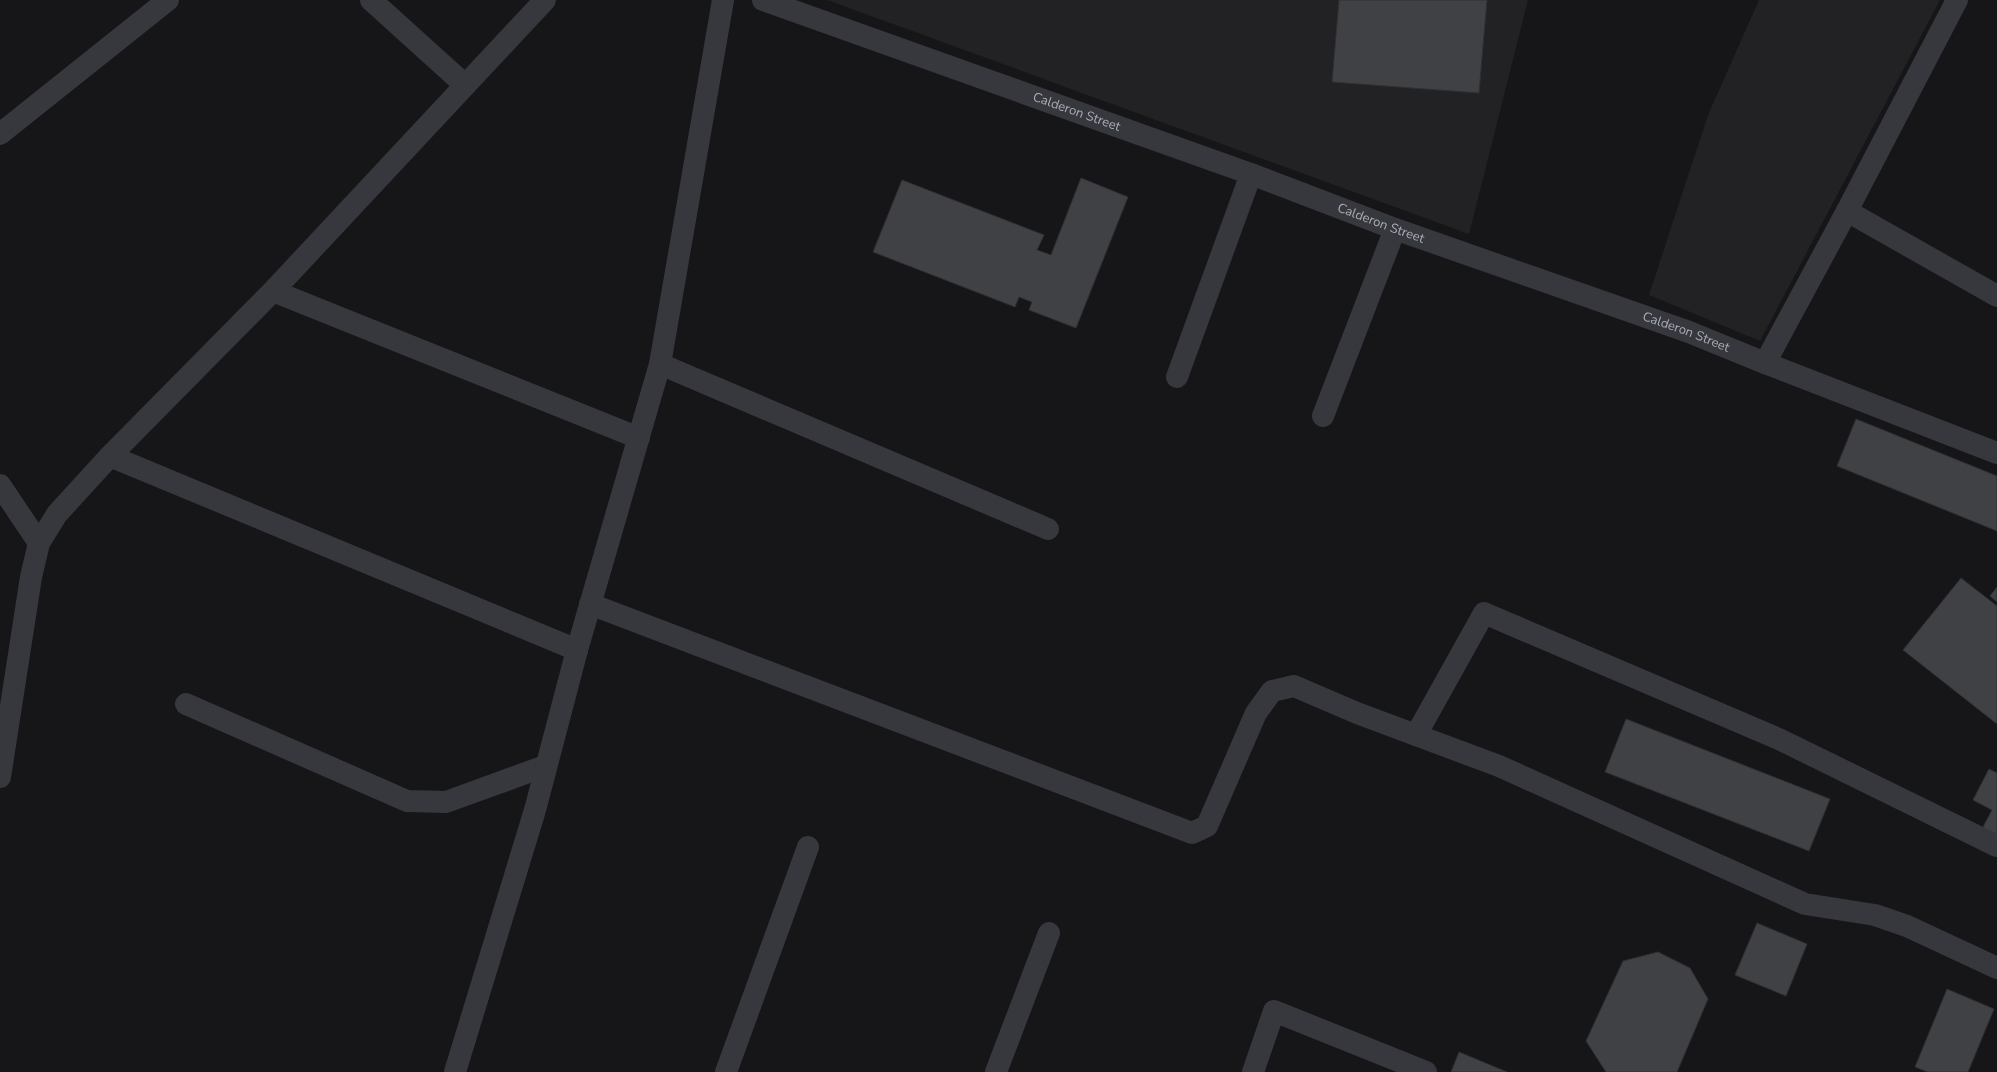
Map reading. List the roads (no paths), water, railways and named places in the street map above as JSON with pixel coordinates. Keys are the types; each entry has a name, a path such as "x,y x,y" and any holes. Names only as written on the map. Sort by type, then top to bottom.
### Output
{"street":[{"path":"0,134 168,0"},
{"path":"371,0 465,85"},
{"path":"0,777 31,577 39,543 57,514 110,456 273,291 545,0"},
{"path":"455,1072 535,810 545,766 577,650 660,364 723,0"},
{"name":"Calderon Street","path":"763,0 1251,174 1395,229 1689,332 1764,363 1997,453"},
{"path":"1764,363 1847,211 1957,0"},
{"path":"1177,377 1251,174"},
{"path":"1847,211 1997,296"},
{"path":"1323,416 1395,229"},
{"path":"273,291 639,438"},
{"path":"660,364 1048,529"},
{"path":"110,456 577,650"},
{"path":"0,485 39,543"},
{"path":"590,604 1192,834 1207,826 1256,713 1272,691 1294,686 1358,713 1499,766 1805,904 1875,915 1907,926 1997,968"},
{"path":"1416,735 1484,613 1781,740 1997,846"},
{"path":"186,704 407,801 446,802 545,766"},
{"path":"726,1072 808,847"},
{"path":"996,1072 1049,933"},
{"path":"1253,1072 1274,1011 1426,1072"}]}
